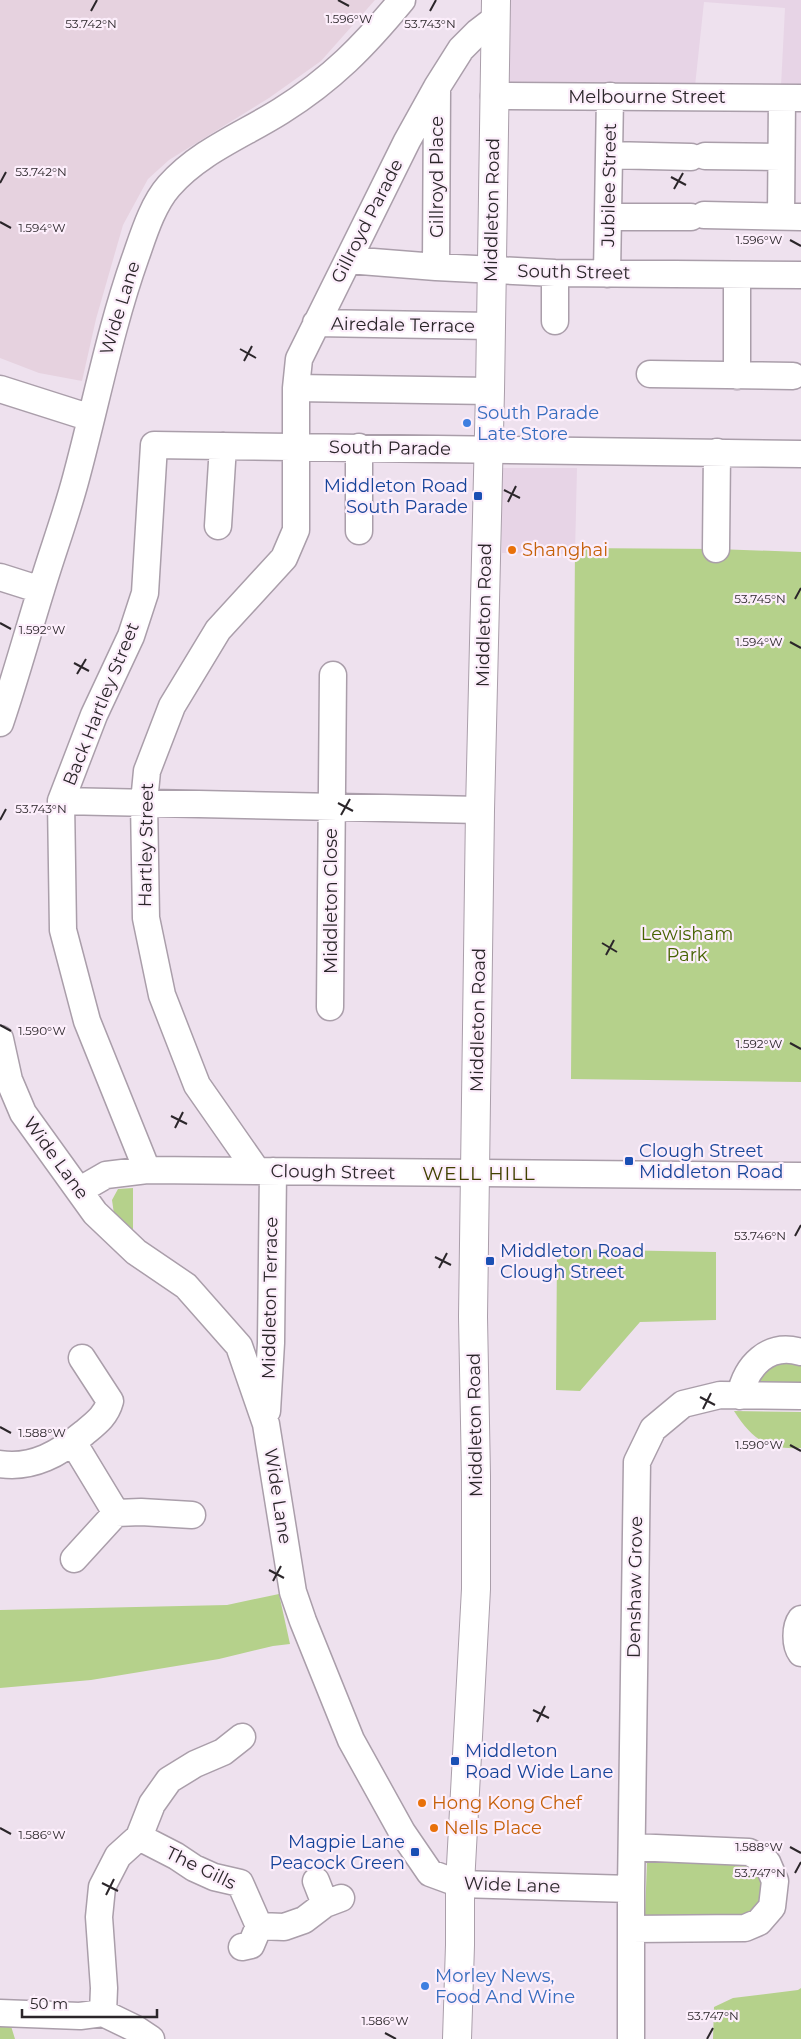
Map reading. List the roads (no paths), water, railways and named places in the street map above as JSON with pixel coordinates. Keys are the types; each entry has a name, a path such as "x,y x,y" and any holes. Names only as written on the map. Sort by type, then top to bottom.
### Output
{"main road":[{"name":"Middleton Road","path":"457,2039 460,1884 476,1589 473,1317 480,810 490,391 490,270 495,10"}],"street":[{"name":"Wide Lane","path":"0,724 22,659 41,590 76,480 122,296 154,210 168,187 192,164 280,112 321,84 348,61 402,0"},
{"name":"Gillroyd Parade","path":"295,446 296,388 299,359 407,141 437,86 461,49 478,32 495,10"},
{"name":"Gillroyd Place","path":"436,267 437,86"},
{"name":"Melbourne Street","path":"494,96 791,98"},
{"name":"Jubilee Street","path":"608,274 610,96"},
{"path":"608,217 791,216 781,157 791,98"},
{"path":"609,155 781,157"},
{"name":"South Street","path":"348,260 555,273 801,276"},
{"path":"555,273 555,321"},
{"path":"737,275 737,376"},
{"name":"Airedale Terrace","path":"316,323 491,326"},
{"path":"650,374 793,376"},
{"path":"296,388 490,391"},
{"path":"0,389 91,418"},
{"name":"South Parade","path":"154,445 801,454"},
{"name":"Back Hartley Street","path":"147,1170 87,1021 63,930 61,801 94,715 130,636 145,593 154,445"},
{"path":"218,526 223,446"},
{"name":"Hartley Street","path":"265,1171 197,1085 162,995 146,918 144,802 147,771 172,706 218,630 284,558 296,530 295,446"},
{"path":"359,447 359,530"},
{"path":"716,549 717,452"},
{"path":"0,577 41,590"},
{"name":"Middleton Close","path":"330,1007 333,675"},
{"path":"61,801 480,810"},
{"name":"Wide Lane","path":"0,1039 9,1080 24,1113 95,1213 136,1252 186,1286 240,1346 266,1424 293,1592 351,1740 375,1786 430,1873 460,1884 631,1889"},
{"name":"Clough Street","path":"80,1190 106,1175 147,1170 801,1176"},
{"name":"Middleton Terrace","path":"265,1171 271,1343 266,1424"},
{"path":"740,1396 743,1383 750,1368 762,1357 777,1350 801,1352"},
{"path":"0,1464 14,1466 47,1459 74,1442 98,1422 107,1411 110,1401 82,1358"},
{"name":"Denshaw Grove","path":"631,2039 631,1889 637,1462 653,1429 683,1404 720,1395 801,1396"},
{"path":"74,1442 116,1513"},
{"path":"74,1559 116,1513 140,1512 192,1515"},
{"path":"801,1618 797,1624 798,1648 801,1653"},
{"path":"103,2013 104,1988 100,1917 102,1886 118,1856 139,1837 152,1804 169,1780 195,1764 234,1753"},
{"name":"The Gills","path":"139,1837 176,1856 194,1868 214,1877 240,1883 259,1926"},
{"path":"632,1847 749,1852 767,1862 774,1881 772,1907 759,1922 746,1928 632,1929"},
{"path":"242,1947 251,1945 259,1926 284,1927 304,1920 327,1894"},
{"path":"0,2013 80,2016 103,2013 136,2029 151,2039"}],"place":[{"name":"South Parade Late Store","path":"467,423"},
{"name":"Middleton Road South Parade","path":"478,496"},
{"name":"Shanghai","path":"512,550"},
{"name":"Clough Street Middleton Road","path":"629,1161"},
{"name":"Middleton Road Clough Street","path":"490,1261"},
{"name":"Middleton Road Wide Lane","path":"455,1761"},
{"name":"Hong Kong Chef","path":"422,1803"},
{"name":"Nells Place","path":"434,1828"},
{"name":"Magpie Lane Peacock Green","path":"415,1852"},
{"name":"Morley News, Food And Wine","path":"425,1986"}],"district":[{"name":"WELL HILL","path":"479,1173"}],"park label":[{"name":"Lewisham Park","path":"687,944"}]}
